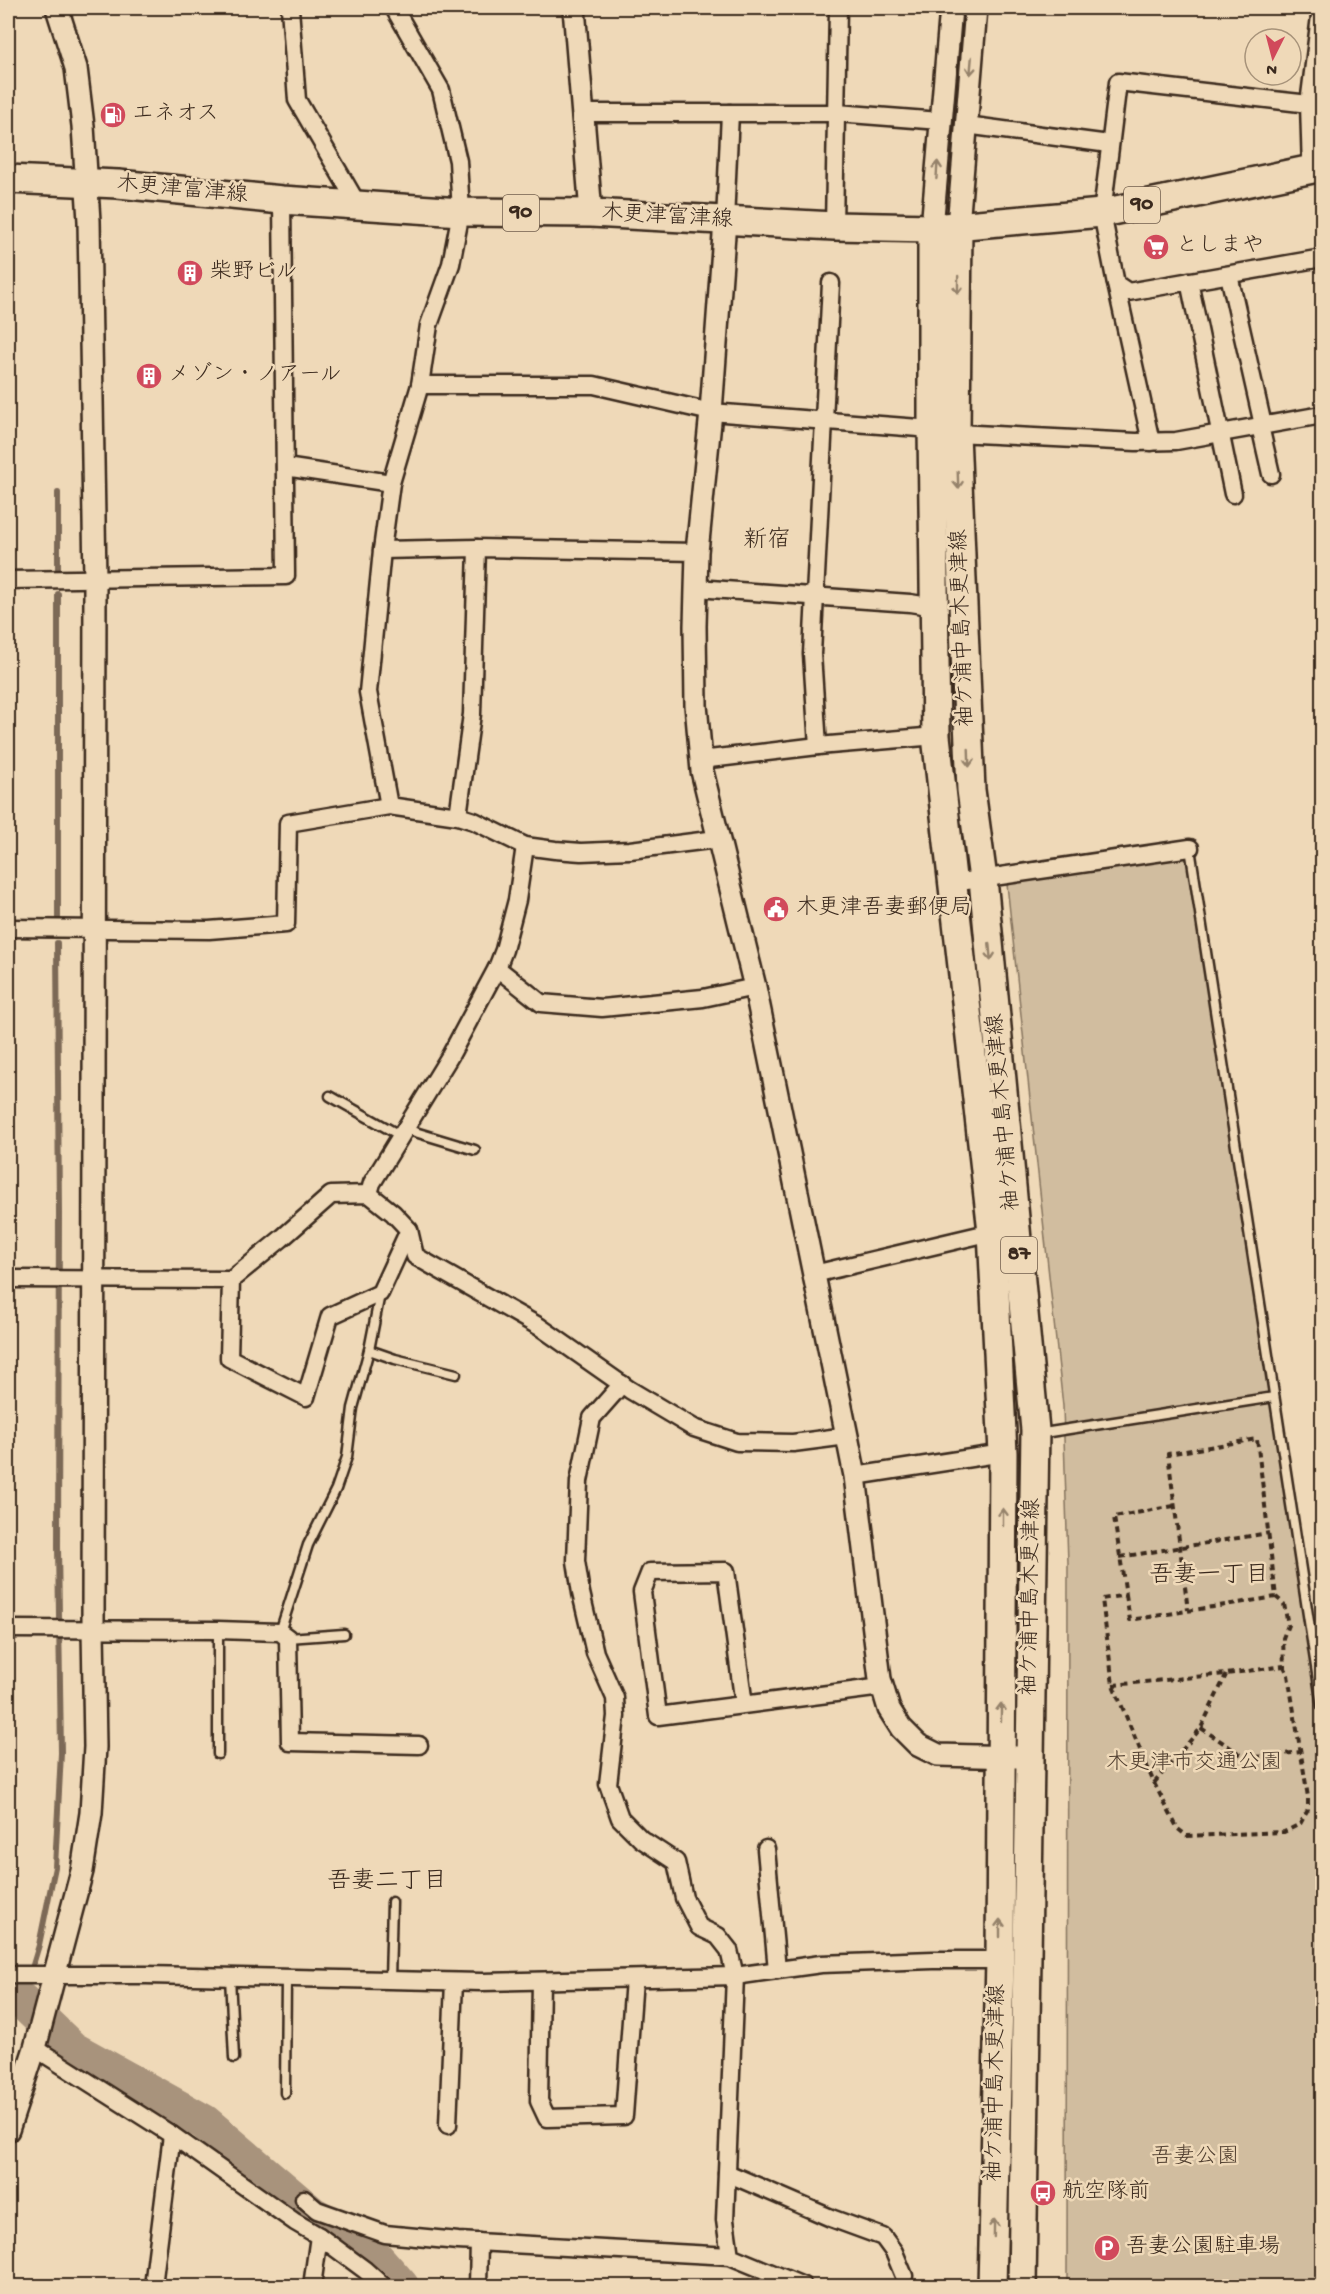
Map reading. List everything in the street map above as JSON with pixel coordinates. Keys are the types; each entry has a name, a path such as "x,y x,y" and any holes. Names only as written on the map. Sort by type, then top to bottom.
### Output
{"main road":[{"name":"木更津富津線","path":"8,179 85,182 282,200 461,212 591,213 834,226 945,227 1102,213 1317,168"},
{"name":"袖ケ浦中島木更津線","path":"945,227 944,431 935,607 936,736 992,1232 1003,1453 1000,1960 992,2286"},
{"name":"袖ケ浦中島木更津線","path":"944,431 971,790 983,879 1034,1434 1023,2286"}],"street":[{"path":"8,2130 35,2048 82,1871 91,1814 95,1747 93,1279 95,579 90,233 83,126 76,68 57,8"},
{"path":"290,8 297,100 358,205"},
{"path":"389,806 368,692 382,550 391,483 420,385 429,325 451,264 461,212 458,161 441,90 394,8"},
{"path":"574,8 591,213"},
{"path":"834,226 838,8"},
{"path":"945,227 940,121 951,8"},
{"path":"945,227 966,125 976,8"},
{"path":"1317,168 1309,104 1321,8"},
{"path":"1151,442 1102,213 1118,82 1309,104"},
{"path":"582,113 837,113 940,121"},
{"path":"730,113 725,221 711,412 697,552 696,705 705,791 755,987 847,1436 855,1476 882,1687 889,1709 901,1728 918,1745 938,1755 1030,1757"},
{"path":"966,125 1109,144"},
{"path":"8,580 286,576 282,200"},
{"path":"1116,284 1128,292 1323,258"},
{"path":"1229,274 1262,426 1270,474"},
{"path":"1189,281 1233,494"},
{"path":"818,746 812,654 831,283"},
{"path":"420,385 594,385 711,412 944,431 1151,442 1176,441 1323,415"},
{"path":"285,467 391,483"},
{"path":"382,550 477,548 697,552"},
{"path":"458,816 472,714 477,548"},
{"path":"696,588 815,595 935,607"},
{"path":"701,760 818,746 936,736"},
{"path":"8,928 209,930 286,924 288,823 389,806 458,816 474,821 525,846 581,852 650,848 717,839"},
{"path":"369,1194 372,1182 450,1056 497,968 517,900 525,846"},
{"path":"953,883 1190,848"},
{"path":"497,968 541,1003 602,1008 704,998 755,987"},
{"path":"8,1279 231,1280 331,1195 369,1194 393,1213 409,1230 415,1256 540,1327 622,1384 694,1428 737,1442 792,1443 847,1436"},
{"path":"231,1280 230,1358 306,1397 330,1316 380,1293 409,1230"},
{"path":"814,1274 992,1232"},
{"path":"622,1384 592,1418 579,1481 576,1561 580,1593 595,1653 615,1698 616,1716 608,1784 620,1818 641,1839 676,1862 684,1898 699,1927 718,1936 724,1943 729,1950 735,1976 725,2220 730,2256"},
{"path":"855,1476 1003,1453"},
{"path":"744,1705 726,1571 650,1572 642,1592 658,1716 744,1705 882,1687"},
{"path":"8,1629 218,1630 284,1635 290,1742 419,1745"},
{"path":"766,1849 777,1970"},
{"path":"8,1975 454,1982 541,1981 735,1976 821,1964 1000,1960"},
{"path":"541,1981 539,2101 547,2118 613,2117 624,2116 634,1979"},
{"path":"448,2125 454,1982"},
{"path":"35,2048 172,2135 295,2222 319,2236 383,2286"},
{"path":"153,2286 172,2135"},
{"path":"727,2173 883,2237 894,2252 904,2277"},
{"path":"304,2199 317,2210 385,2235 730,2256 803,2286"},
{"path":"312,2286 319,2236"},
{"path":"478,2286 479,2242"}],"lane":[{"path":"1190,848 1323,1706"},
{"path":"330,1096 403,1133 475,1150"},
{"path":"344,1634 284,1635 308,1545 336,1489 347,1457 353,1408 369,1350 380,1293"},
{"path":"369,1350 456,1374"},
{"path":"1034,1434 1274,1397"},
{"path":"218,1630 218,1754"},
{"path":"390,1980 392,1902"},
{"path":"230,1977 234,2058"},
{"path":"285,2093 286,1978"}],"path":[{"path":"1126,1595 1102,1599 1113,1685 1154,1783 1178,1829 1187,1836 1284,1832 1300,1824 1308,1810 1308,1797 1288,1675 1284,1666 1283,1638 1288,1625 1284,1604 1276,1597 1257,1439 1167,1454 1188,1610"},
{"path":"1174,1506 1114,1517 1130,1620 1276,1597"},
{"path":"1120,1557 1269,1533"},
{"path":"1113,1685 1284,1666"},
{"path":"1154,1783 1201,1728 1226,1674"},
{"path":"1201,1728 1246,1758 1301,1752"}],"green space":[{"name":"吾妻公園","path":"1190,848 1322,1722 1322,2286 1067,2286 1068,1563 1063,1406 1006,875"}],"waterway":[{"path":"58,493 58,569"},
{"path":"58,594 58,919"},
{"path":"22,2001 39,1945 55,1867 61,1753 58,1547 57,943"},
{"path":"22,2001 72,2049 204,2122 312,2214 362,2242 401,2286"}],"place":[{"name":"エネオス","path":"113,115"},
{"name":"としまや","path":"1156,247"},
{"name":"柴野ビル","path":"190,273"},
{"name":"メゾン・ノアール","path":"149,376"},
{"name":"木更津吾妻郵便局","path":"776,909"},
{"name":"航空隊前","path":"1043,2193"},
{"name":"吾妻公園駐車場","path":"1107,2248"}],"district":[{"name":"新宿","path":"767,541"},
{"name":"吾妻一丁目","path":"1209,1576"},
{"name":"吾妻二丁目","path":"387,1882"}],"park label":[{"name":"木更津市交通公園","path":"1194,1764"}]}
